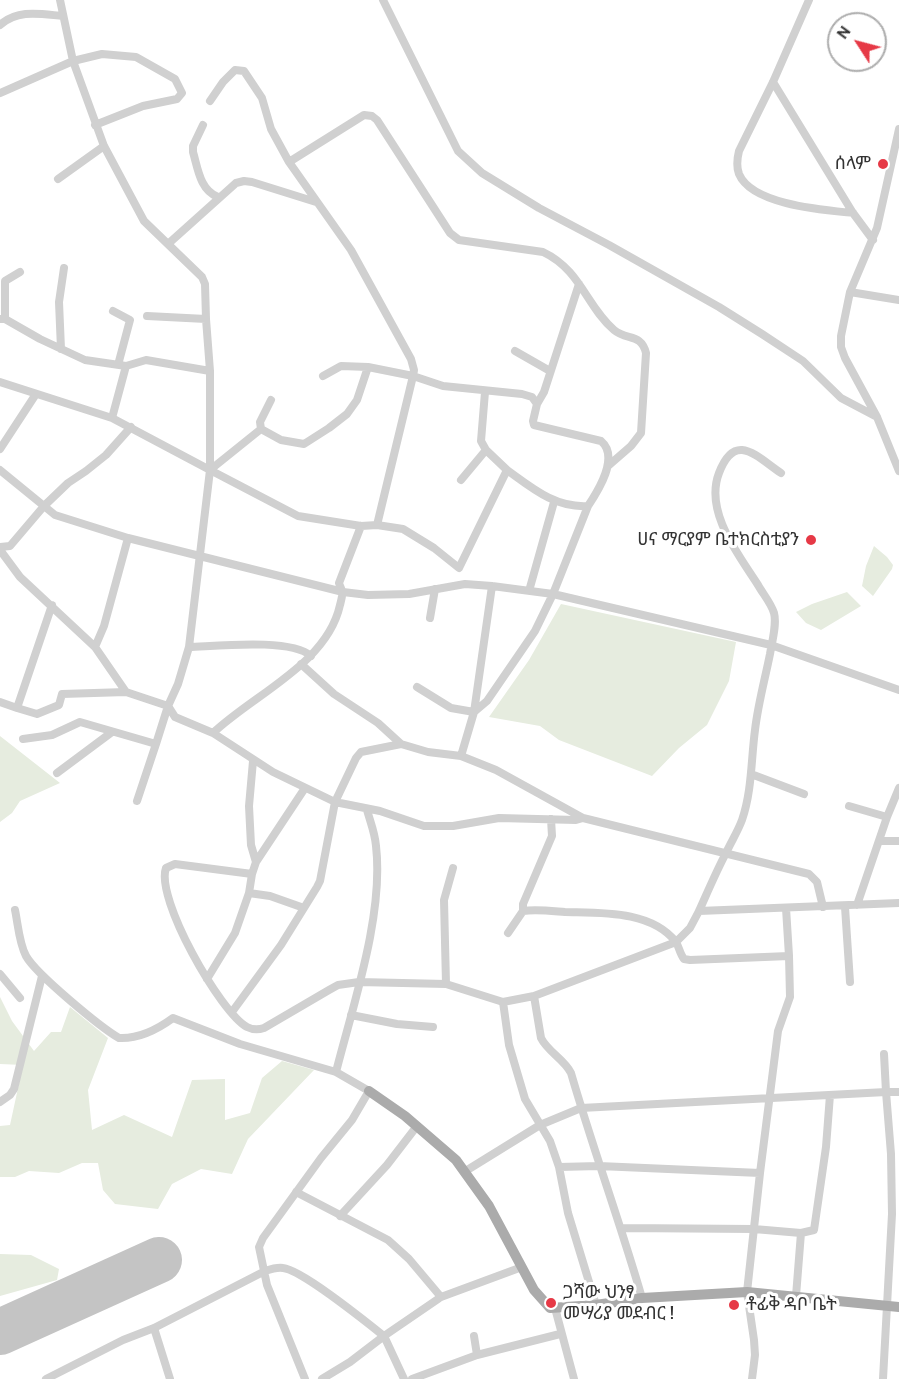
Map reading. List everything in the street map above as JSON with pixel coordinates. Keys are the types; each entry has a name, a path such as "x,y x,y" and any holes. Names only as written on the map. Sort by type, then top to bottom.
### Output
{"main road":[{"path":"369,1091 417,1126 456,1160 489,1206 534,1290 546,1304 555,1308 642,1298 747,1292 894,1306"}],"street":[{"path":"60,0 73,61 104,146 144,220 202,277 205,284 210,371 210,470 189,647 137,801"},
{"path":"383,0 452,140 467,162 538,208 719,307 803,361 850,404 876,417"},
{"path":"809,0 773,82 739,151 736,163 738,173 743,182 758,192 782,202 801,207 853,213"},
{"path":"1,23 8,18 24,14 63,16"},
{"path":"0,93 73,61 102,54 136,57 175,79 182,93 177,99 144,106 95,125"},
{"path":"210,101 223,82 236,70 243,71 262,98 271,129 290,162 351,250 413,364 414,370 376,525"},
{"path":"773,82 853,213 873,240"},
{"path":"290,162 364,115 372,116 450,233 459,240 543,252 565,266 616,332 639,340 644,344 646,352 641,433 632,446 608,466"},
{"path":"203,125 193,146 193,152 203,184 212,195 218,197"},
{"path":"899,129 894,174 873,240 850,292 841,347 876,417 899,471"},
{"path":"58,179 104,146"},
{"path":"168,244 218,197 237,183 244,181 317,202"},
{"path":"61,349 59,302 63,268"},
{"path":"20,272 5,281 3,319 85,360 122,365 146,360 210,371"},
{"path":"417,687 451,708 474,711 487,701 535,631 553,594 588,506 599,489 608,466 606,449 601,441 534,425 532,421 579,284"},
{"path":"850,292 899,300"},
{"path":"112,418 130,320 113,311"},
{"path":"147,316 206,319"},
{"path":"515,351 550,371"},
{"path":"323,376 341,366 368,367 412,376 442,386 522,394 532,398 537,404"},
{"path":"261,429 281,440 293,443 304,444 310,441 329,428 353,406 368,367"},
{"path":"0,382 112,418 298,516 361,526 376,525 403,529 434,548 459,568 465,584"},
{"path":"485,392 480,435 486,450 507,470 554,502 570,506 588,506"},
{"path":"0,449 36,394"},
{"path":"261,429 260,422 272,400"},
{"path":"126,692 95,647 20,577 0,549 10,546 44,506 68,483 106,455 130,428"},
{"path":"210,470 261,429"},
{"path":"252,874 175,864 166,868 164,877 180,930 207,979 244,1025 258,1030 338,985 359,982 446,984 503,1002 534,996 676,942 690,928 741,821 751,774 755,729 771,645 774,614 720,519 716,497 718,474 735,449 740,448 781,473"},
{"path":"461,480 486,450"},
{"path":"459,568 507,470"},
{"path":"0,471 55,515 128,538 343,592 389,595 465,584 553,594 771,645 899,690"},
{"path":"529,591 554,502"},
{"path":"213,733 311,656 320,646 338,613 343,592 339,583 361,526"},
{"path":"95,647 104,626 128,538"},
{"path":"461,756 474,711 492,586"},
{"path":"430,618 435,589"},
{"path":"17,708 52,605"},
{"path":"189,647 284,646 300,649 311,656"},
{"path":"301,664 334,694 378,723 401,744 428,752 461,756 496,770 583,818 809,874 817,882 822,907"},
{"path":"0,702 41,713 59,705 62,694 126,692 168,706 175,717 213,733 253,761 335,802 380,811 424,826 436,827 498,818 576,820 583,818"},
{"path":"23,739 52,735 80,722 156,744"},
{"path":"57,773 112,732"},
{"path":"232,1012 281,945 320,881 335,802 356,758 361,752 401,744"},
{"path":"253,761 249,806 251,845 256,862"},
{"path":"751,774 804,794"},
{"path":"207,979 232,939 245,908 256,862 305,788"},
{"path":"857,905 899,788"},
{"path":"849,806 887,817"},
{"path":"336,1072 374,913 376,845 367,810"},
{"path":"508,933 523,911 523,904 552,836 551,819"},
{"path":"879,841 899,841"},
{"path":"446,984 444,900 453,868"},
{"path":"249,893 304,908"},
{"path":"699,911 845,907 899,903"},
{"path":"845,907 850,982"},
{"path":"752,1379 755,1355 747,1292 780,1022 790,997 786,908"},
{"path":"15,910 25,954 42,976 119,1038 135,1038 173,1018 240,1044 336,1072 369,1091 352,1120 296,1192 259,1247 267,1285 305,1379"},
{"path":"523,911 617,913 654,926 676,942 684,959 789,956"},
{"path":"0,974 20,998"},
{"path":"0,1102 14,1089 42,976"},
{"path":"534,996 541,1038 568,1068 599,1166 622,1228 642,1298"},
{"path":"503,1002 509,1046 525,1099 550,1141 559,1167 568,1213 596,1305"},
{"path":"351,1015 397,1024 433,1026"},
{"path":"883,1379 894,1306 896,1214 895,1153 886,1092 884,1054"},
{"path":"464,1172 540,1125 581,1108 899,1092"},
{"path":"622,1228 754,1229 801,1233 814,1230 826,1147 830,1095"},
{"path":"340,1216 387,1165 417,1126"},
{"path":"559,1167 599,1166 760,1173"},
{"path":"296,1192 396,1245 441,1297"},
{"path":"795,1296 801,1233"},
{"path":"46,1379 123,1340 154,1328 265,1271 280,1267 291,1270 314,1284 384,1336 404,1379"},
{"path":"322,1379 350,1362 441,1297 522,1267"},
{"path":"555,1308 560,1334 574,1379"},
{"path":"154,1328 170,1379"},
{"path":"412,1379 477,1355 560,1334"},
{"path":"474,1336 477,1355"}],"shaded area":[{"path":"874,546 893,565 873,596 862,586 866,566"},
{"path":"847,592 861,606 821,630 806,623 796,612 812,604"},
{"path":"561,604 736,642 729,681 707,725 679,748 652,776 559,740 540,726 489,717 529,660"},
{"path":"0,736 60,783 20,801 12,813 0,822"},
{"path":"0,997 12,1021 34,1051 51,1032 61,1032 70,1007 108,1038 88,1090 92,1130 124,1115 172,1137 192,1080 225,1079 225,1120 250,1113 262,1078 282,1061 314,1070 248,1139 232,1174 201,1169 172,1184 158,1209 115,1204 103,1190 98,1163 82,1163 59,1173 29,1171 15,1177 0,1177 0,1126 10,1125 23,1065 0,1064"},
{"path":"0,1254 31,1255 59,1269 57,1280 0,1296"}],"runway":[{"path":"0,1332 159,1260"}],"place":[{"name":"ሰላም","path":"883,164"},
{"name":"ሀና ማርያም ቤተክርስቲያን","path":"811,540"},
{"name":"ጋሻው ህንፃ መሣሪያ መደብር !","path":"551,1303"},
{"name":"ቶፊቅ ዳቦ ቤት","path":"734,1305"}]}
